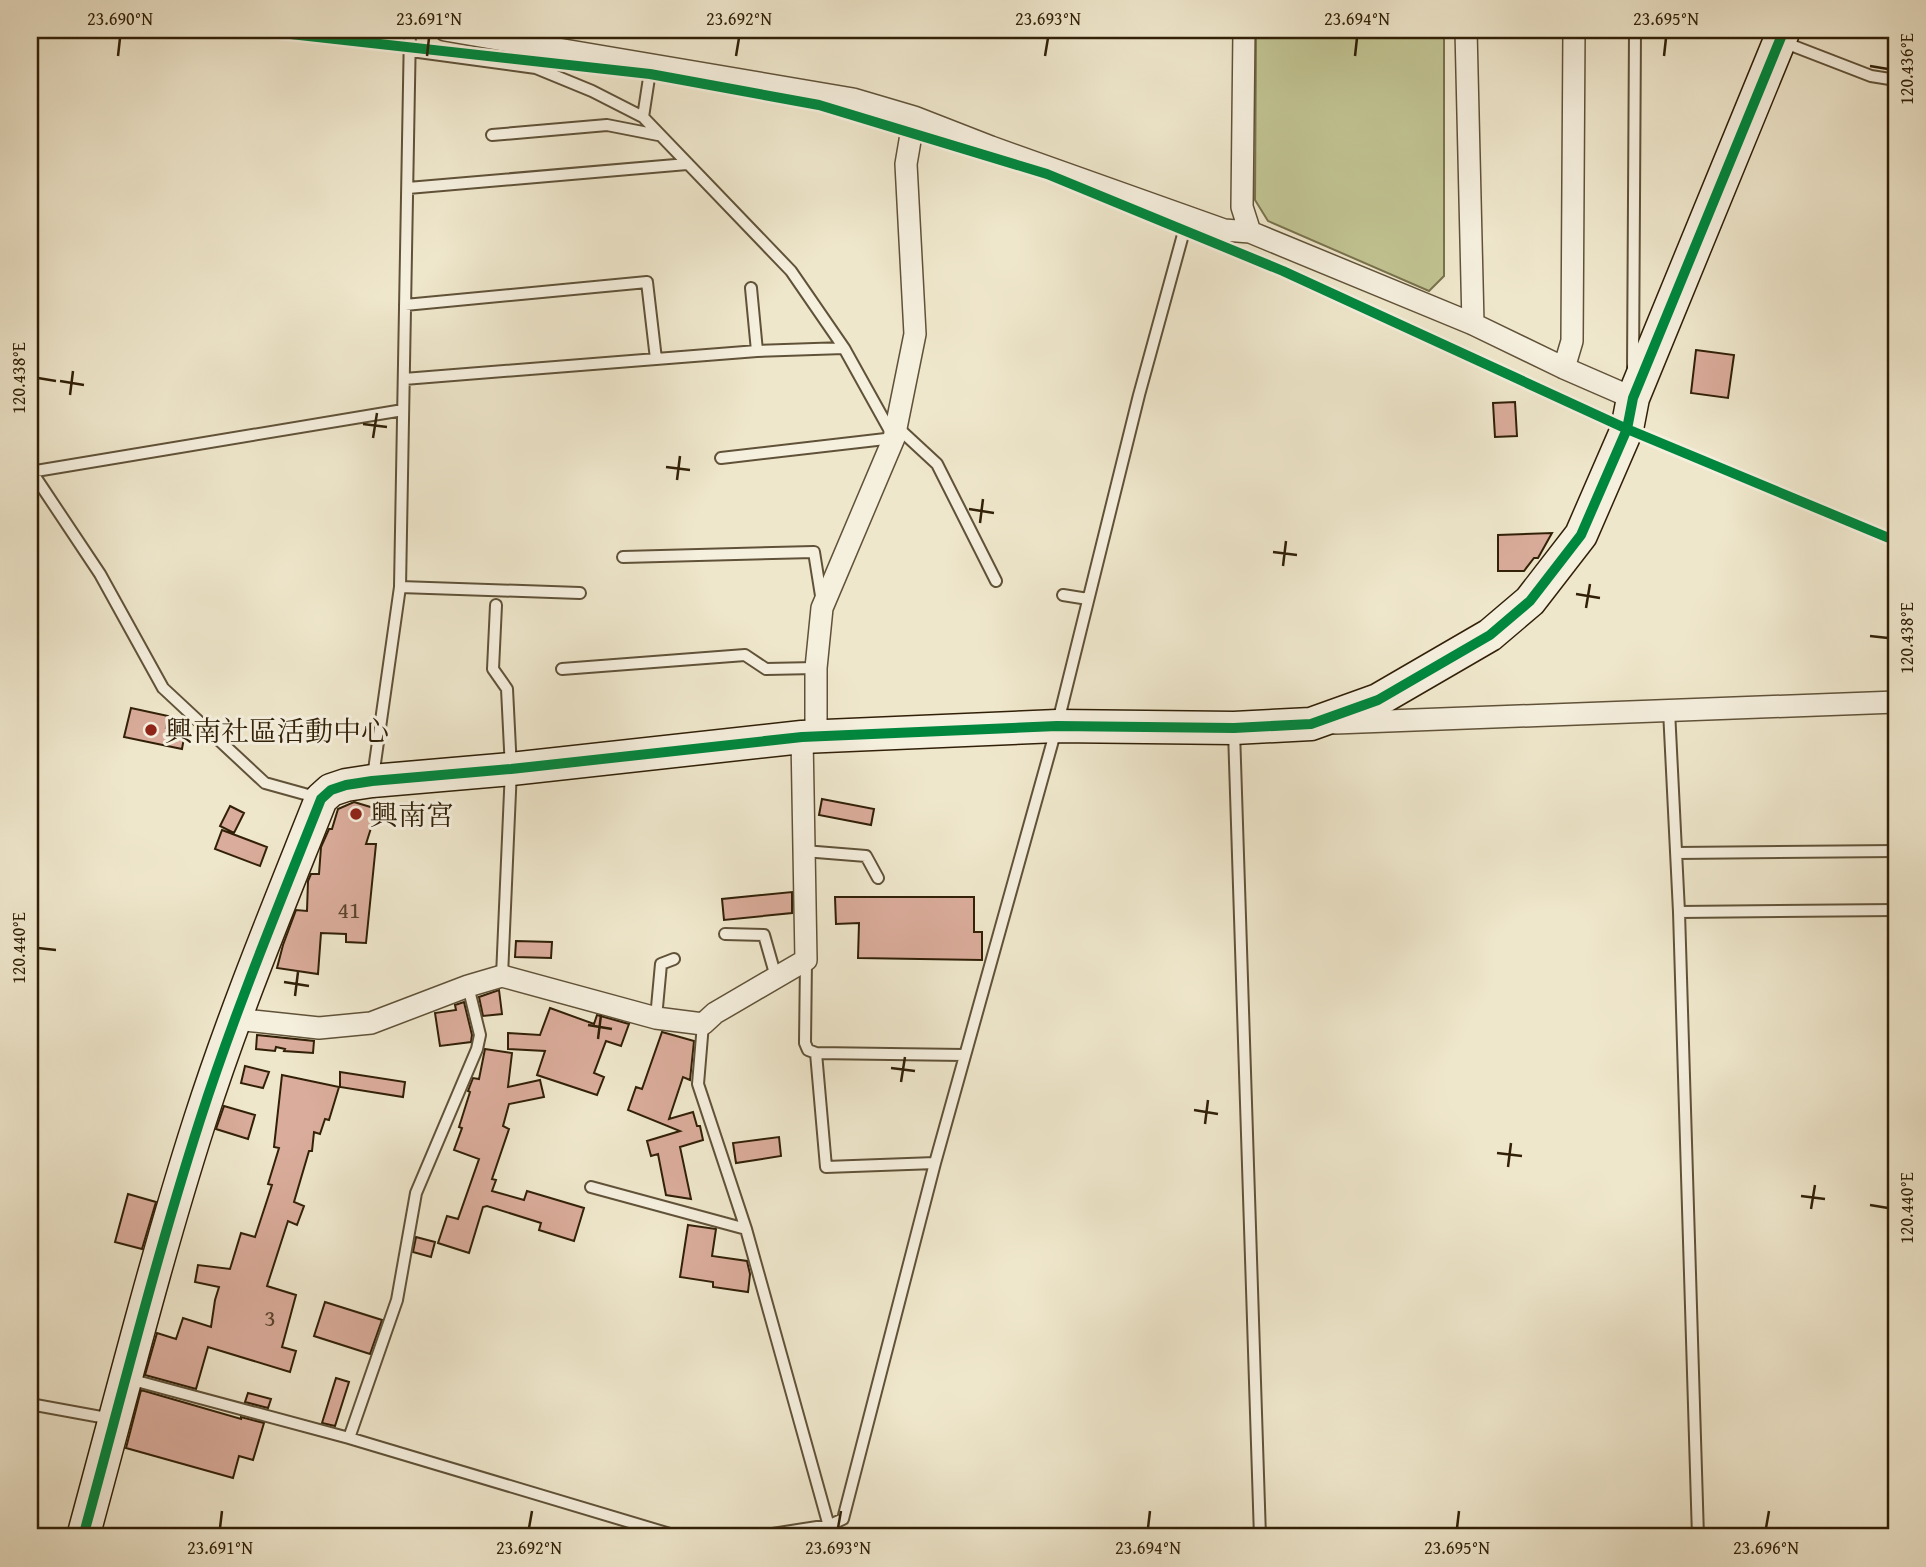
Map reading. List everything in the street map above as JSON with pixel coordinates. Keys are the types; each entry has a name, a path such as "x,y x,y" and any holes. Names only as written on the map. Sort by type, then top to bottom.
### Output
{"street":[{"path":"445,30 853,99 914,117 1224,230 1250,232 1473,324 1633,398"},
{"path":"1244,30 1242,206 1250,232"},
{"path":"1466,30 1473,324"},
{"path":"1564,368 1572,341 1574,30"},
{"path":"1311,724 1378,700 1490,635 1530,601 1581,535 1627,429 1633,398 1782,35"},
{"path":"235,1019 319,1028 371,1023 502,976 656,1018 703,1024 715,1013 806,960 804,851 809,737 822,608 896,432 915,334 906,164 914,117"},
{"path":"83,1537 200,1118 235,1019 321,799 331,790 372,781 809,737 1057,726 1234,728 1895,702"}],"lane":[{"path":"372,781 400,587 410,30"},
{"path":"1633,398 1635,30"},
{"path":"1782,35 1871,76 1896,80"},
{"path":"411,51 536,68 592,91 642,117 791,271 844,348 896,432 937,464 996,581"},
{"path":"642,117 651,65"},
{"path":"492,135 607,125 658,135"},
{"path":"408,188 687,164"},
{"path":"752,1537 830,1525 843,1519 964,1055 1057,726 1139,395 1184,231"},
{"path":"405,305 647,282 656,359"},
{"path":"751,288 757,351"},
{"path":"404,379 757,351 844,348"},
{"path":"321,799 265,783 163,688 100,573 31,472 403,410"},
{"path":"721,458 896,432"},
{"path":"623,557 814,552 822,608"},
{"path":"400,587 580,593"},
{"path":"1063,595 1088,599"},
{"path":"496,605 493,669 507,689 511,769 502,976"},
{"path":"562,669 745,655 766,669 816,668"},
{"path":"1895,702 1896,736"},
{"path":"1669,710 1679,912 1698,1537"},
{"path":"1234,728 1260,1537"},
{"path":"804,851 866,856 878,878"},
{"path":"1676,853 1896,851"},
{"path":"1679,912 1896,910"},
{"path":"725,934 764,935 776,977"},
{"path":"656,1018 661,964 674,959"},
{"path":"806,960 805,1043 808,1050 816,1053 964,1055"},
{"path":"349,1438 397,1300 416,1193 478,1049 480,1035 468,986"},
{"path":"703,1024 698,1084 746,1229 832,1537"},
{"path":"816,1053 825,1167 935,1163"},
{"path":"592,1187 746,1229"},
{"path":"127,1378 349,1438 680,1537"},
{"path":"30,1404 115,1420"}],"green space":[{"path":"1256,30 1444,30 1444,276 1429,291 1268,221 1255,200"}],"building":[{"path":"1696,350 1734,355 1728,398 1691,393"},
{"path":"1515,402 1517,436 1495,437 1493,403"},
{"path":"1552,533 1538,558 1534,558 1524,571 1498,571 1498,535"},
{"name":"興南社區活動中心","path":"131,708 168,716 166,728 185,732 182,749 124,737"},
{"path":"822,799 874,809 871,825 819,815"},
{"path":"354,802 377,809 366,844 376,844 366,943 346,942 346,934 321,933 318,974 277,968 296,910 307,911 308,881 311,874 319,874 321,847 329,829 332,829 338,809"},
{"path":"230,806 244,813 234,833 220,826"},
{"path":"222,830 267,847 260,866 215,849"},
{"path":"792,892 792,913 724,920 722,899"},
{"path":"835,897 974,897 974,932 982,932 982,960 858,958 859,923 836,924"},
{"path":"516,941 552,942 551,958 515,957"},
{"path":"499,990 502,1014 483,1016 479,997"},
{"path":"464,1002 472,1035 471,1042 440,1046 435,1013 456,1010 455,1005"},
{"path":"550,1008 594,1024 597,1015 629,1024 621,1046 606,1041 594,1073 604,1077 597,1095 537,1075 545,1051 508,1049 508,1033 540,1035"},
{"path":"662,1032 694,1041 690,1080 683,1077 669,1119 693,1112 697,1126 700,1126 703,1140 680,1147 691,1199 666,1195 658,1154 651,1156 647,1141 680,1131 628,1110 636,1087 642,1089"},
{"path":"257,1035 314,1041 313,1053 284,1051 285,1049 276,1047 275,1051 256,1049"},
{"path":"485,1049 512,1053 508,1087 540,1080 544,1097 509,1104 503,1126 509,1129 492,1179 496,1180 492,1191 524,1200 527,1191 584,1208 574,1241 539,1230 541,1223 487,1206 483,1207 469,1253 438,1243 447,1216 458,1219 479,1159 454,1150 462,1128 459,1127 470,1092 468,1091 473,1078 479,1079"},
{"path":"245,1066 269,1072 263,1088 241,1083"},
{"path":"340,1072 405,1082 403,1097 340,1087"},
{"path":"282,1075 339,1087 329,1120 325,1119 320,1134 314,1132 312,1151 309,1151 294,1202 304,1206 297,1225 288,1221 267,1286 296,1295 282,1347 296,1351 290,1372 208,1347 196,1389 145,1375 157,1333 176,1339 183,1318 211,1327 219,1287 195,1282 198,1265 230,1269 241,1233 255,1237 272,1185 268,1184 279,1148 274,1147"},
{"path":"224,1106 255,1115 248,1139 216,1129"},
{"path":"779,1137 781,1156 736,1163 733,1143"},
{"path":"128,1194 156,1202 142,1249 115,1242"},
{"path":"688,1225 716,1229 712,1256 747,1261 750,1274 748,1292 713,1287 713,1282 680,1277"},
{"path":"416,1237 435,1242 431,1257 413,1252"},
{"path":"325,1302 382,1320 370,1354 314,1336"},
{"path":"336,1378 349,1382 335,1426 322,1423"},
{"path":"141,1390 264,1423 253,1460 239,1456 233,1478 126,1448"},
{"path":"248,1393 271,1399 268,1408 245,1402"}],"cycle path":[{"path":"254,30 650,74 819,105 1047,174 1283,271 1627,429 1896,541"},
{"path":"83,1537 168,1223 200,1120 258,958 321,799 331,790 372,781 511,769 802,737 1057,726 1234,728 1311,724 1378,700 1490,635 1530,601 1581,535 1627,429 1633,398 1784,30"}],"place":[{"name":"興南社區活動中心","path":"151,730"},
{"name":"興南宮","path":"356,814"}]}
